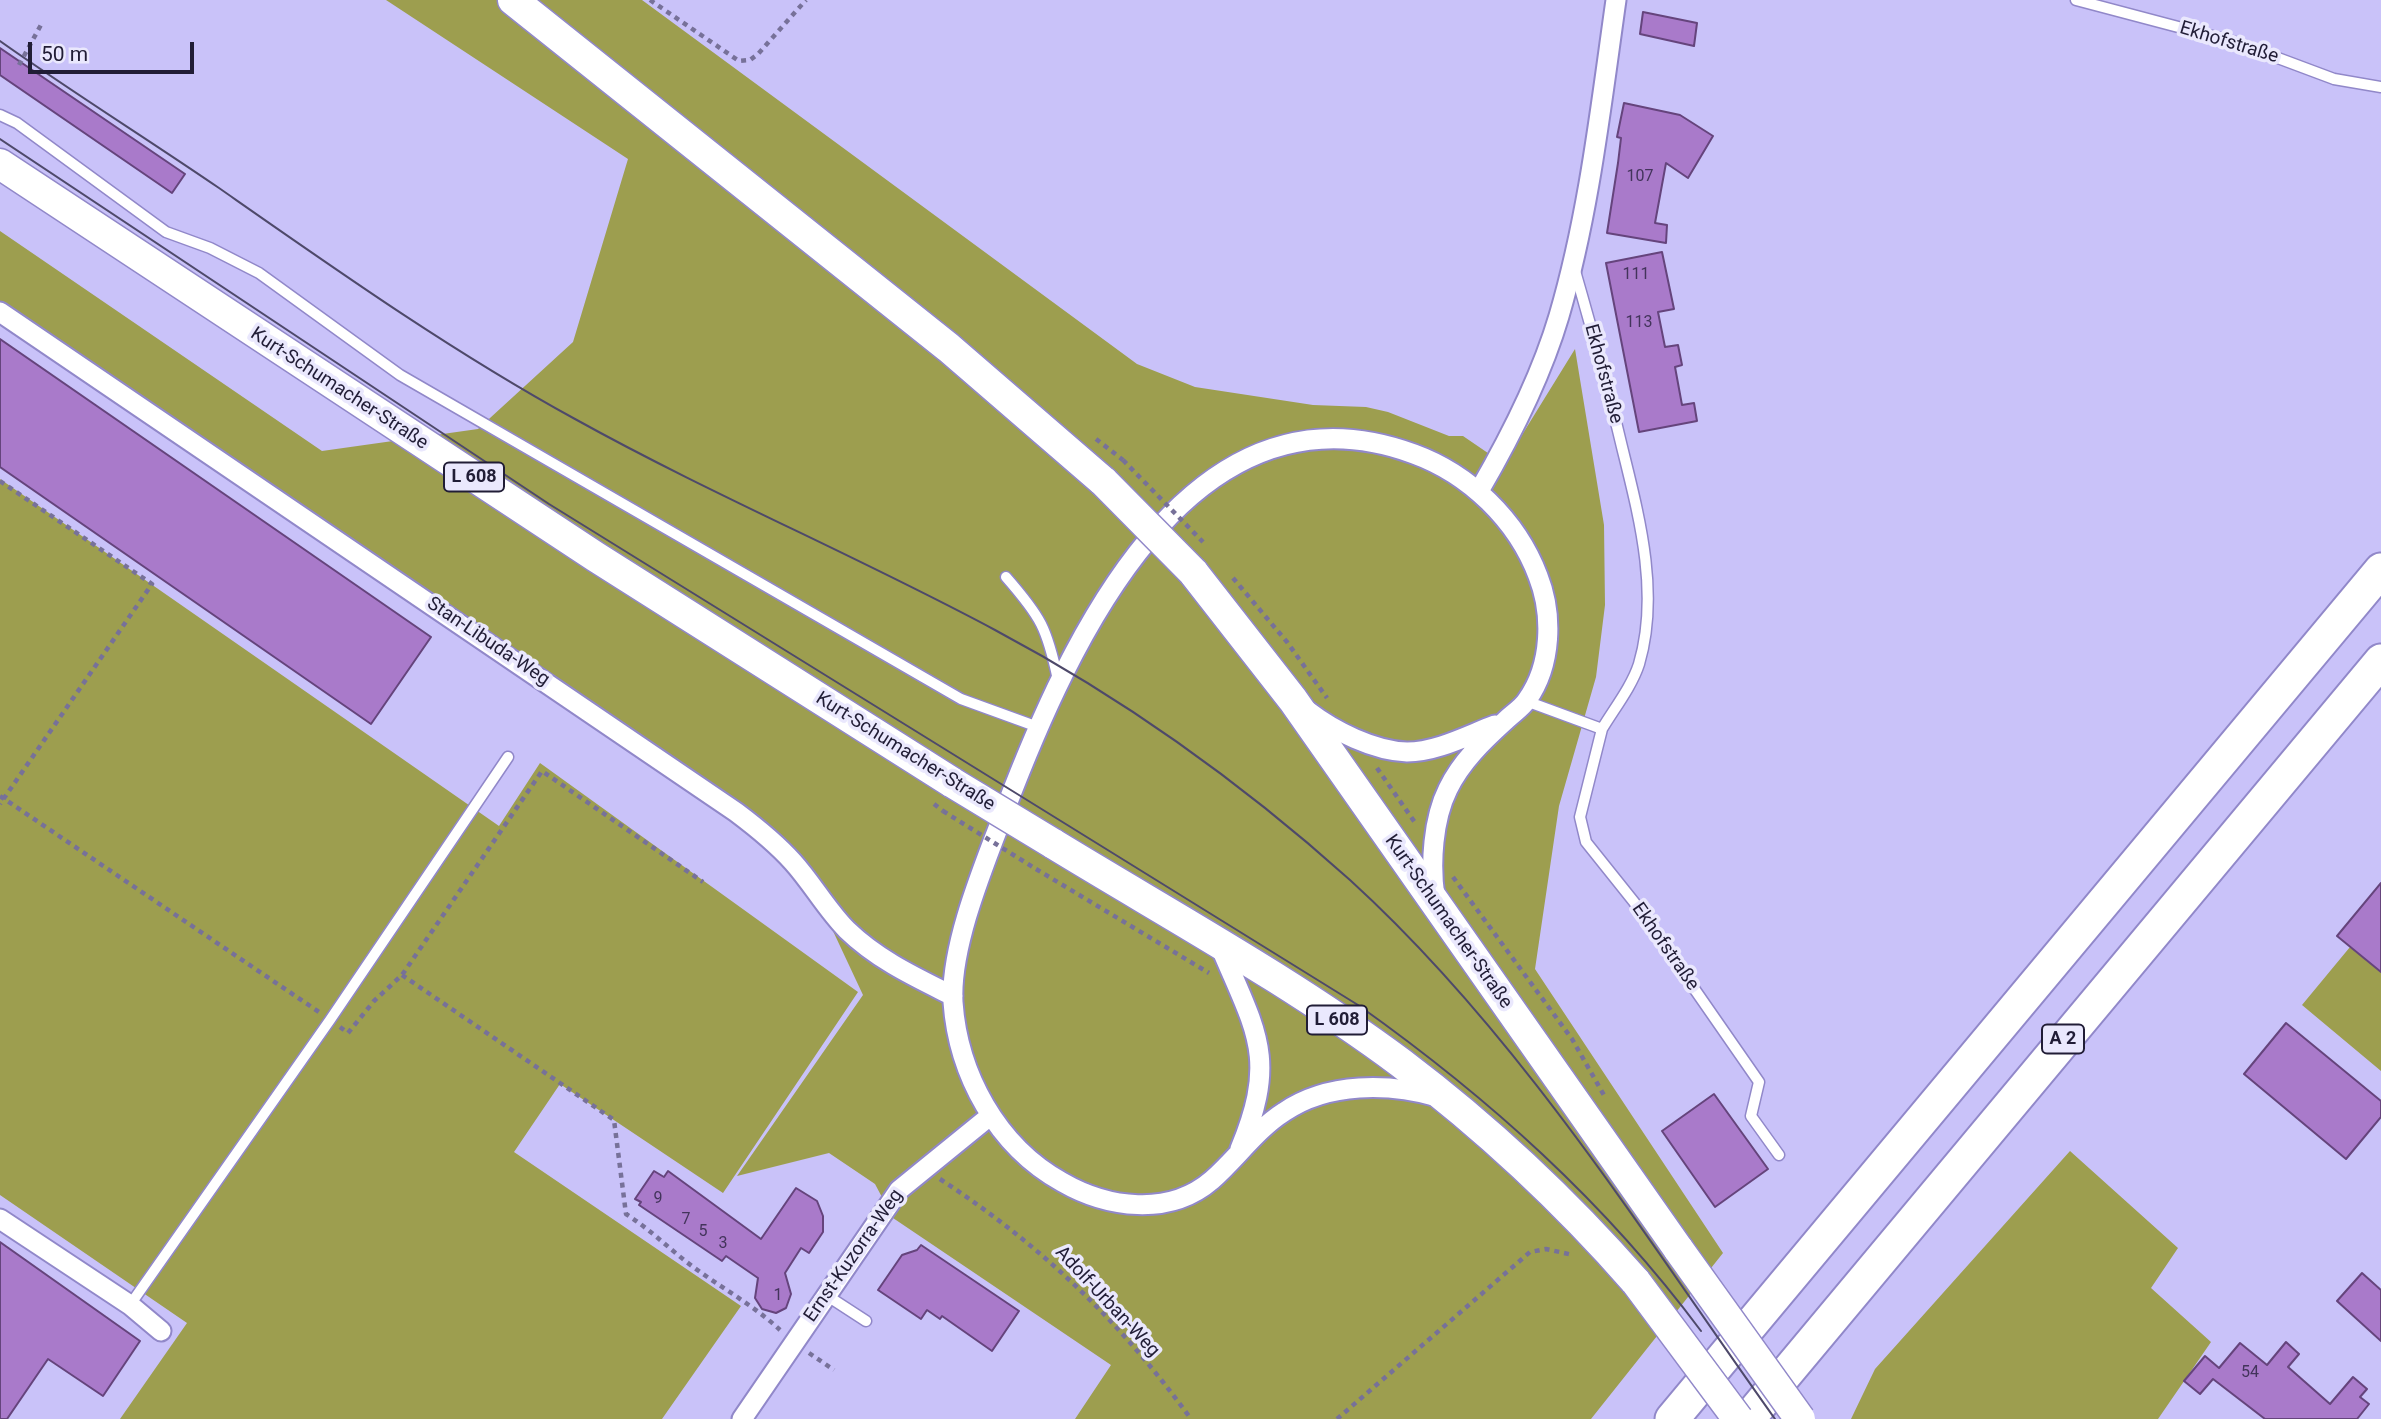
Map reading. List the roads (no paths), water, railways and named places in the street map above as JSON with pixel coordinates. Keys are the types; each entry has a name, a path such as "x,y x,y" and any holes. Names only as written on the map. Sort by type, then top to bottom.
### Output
{"highway":[{"path":"1672,1419 2381,570"},
{"name":"A 2","path":"1748,1419 2381,662"}],"main road":[{"name":"Kurt-Schumacher-Straße","path":"513,0 949,348 1113,471 1293,700 1679,1250 1801,1419"},
{"name":"Kurt-Schumacher-Straße","path":"0,164 596,557 948,797 1052,843 1292,989 1399,1061 1525,1164 1593,1233 1636,1282 1738,1419"}],"street":[{"name":"Ekhofstraße","path":"1479,491 1517,423 1559,317 1599,122 1616,0"},
{"name":"Stan-Libuda-Weg","path":"0,312 736,812 785,854 846,928 870,949 902,971 953,996"},
{"path":"1436,906 1432,877 1447,790 1471,753 1527,701 1542,666 1549,623 1539,577 1517,533 1479,491 1429,460 1387,444 1340,439 1296,441 1250,454 1200,488 1158,527 1106,598 1058,680 980,875 962,938 953,996 966,1064 990,1116 1025,1156 1059,1181 1098,1199 1134,1206 1166,1203 1206,1185 1284,1112 1319,1096 1355,1087 1423,1093 1449,1101"},
{"path":"1293,700 1321,721 1373,745 1408,752 1440,746 1503,723"},
{"path":"1220,946 1260,1045 1262,1084 1255,1114 1237,1156"},
{"name":"Ernst-Kuzorra-Weg","path":"742,1419 899,1190 990,1116"},
{"path":"0,1219 130,1305 161,1331"}],"lane":[{"name":"Ekhofstraße","path":"2076,0 2235,42 2334,79 2381,88"},
{"path":"0,115 17,123 166,232 210,248 259,273 400,375 961,699 1038,726"},
{"name":"Ekhofstraße","path":"1572,261 1627,468 1647,570 1647,622 1639,665 1602,729 1580,817 1586,842 1634,902 1759,1082 1751,1116 1779,1156"},
{"path":"1006,577 1037,612 1050,642 1058,680"},
{"path":"1527,701 1602,729"},
{"path":"130,1305 330,1020 508,757"},
{"path":"826,1295 866,1321"}],"tram line":[{"path":"0,41 483,366 627,447 890,576 1043,656 1135,713 1224,776 1350,880 1412,940 1470,1004 1577,1138 1775,1419"},
{"path":"0,139 549,504 1358,1005 1453,1077 1543,1154 1625,1239 1701,1331"}]}
